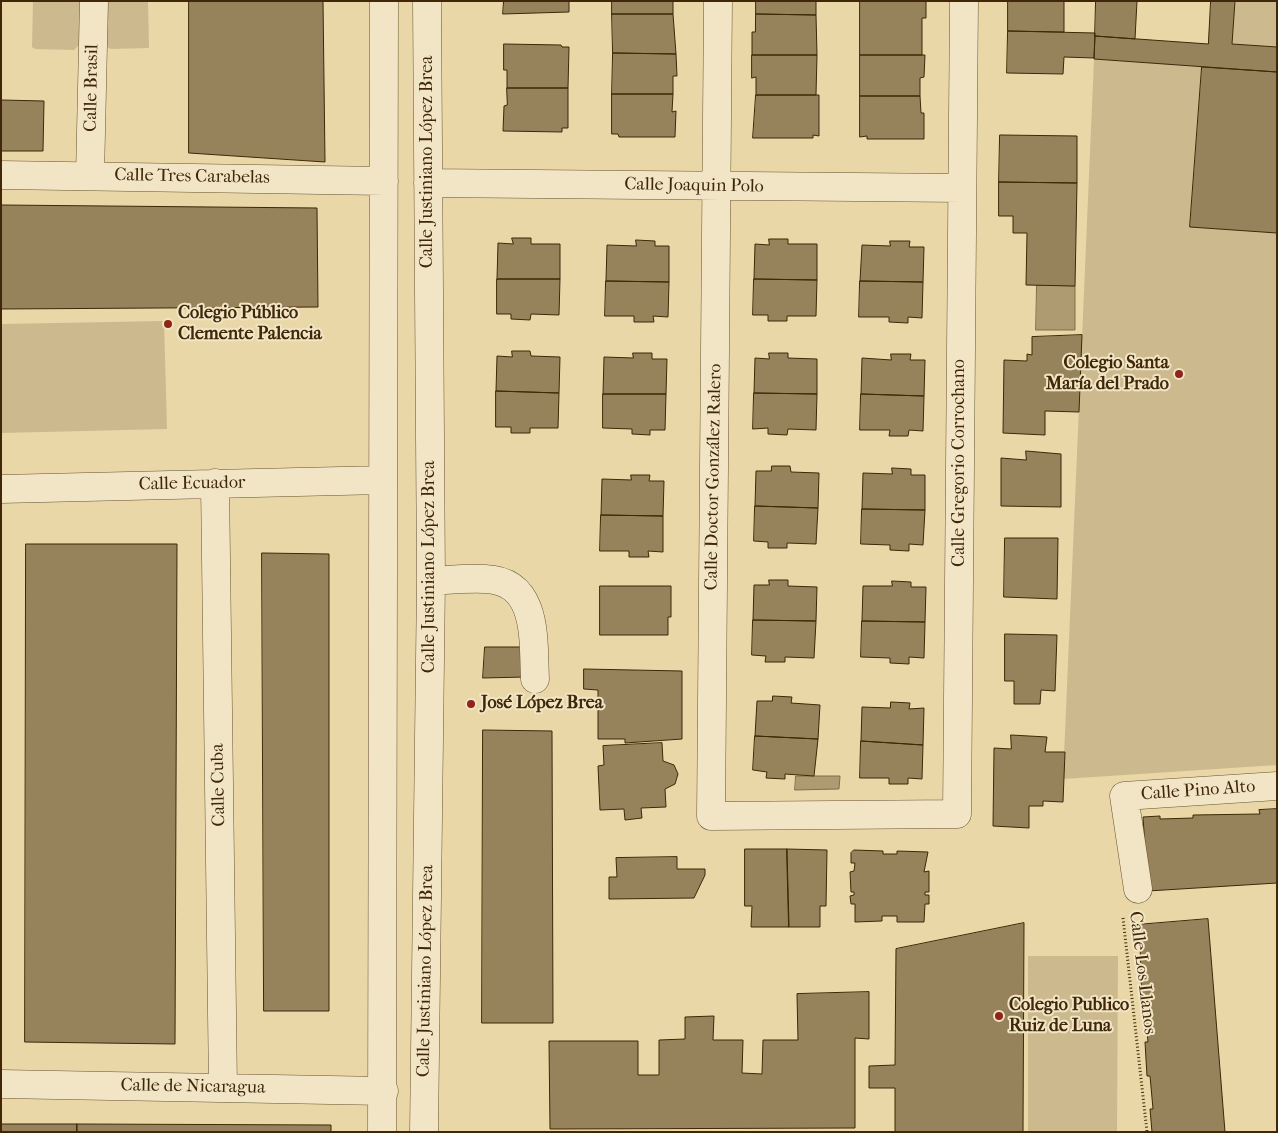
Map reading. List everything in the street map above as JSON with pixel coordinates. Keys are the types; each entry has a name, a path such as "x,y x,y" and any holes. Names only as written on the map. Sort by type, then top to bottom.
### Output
{"street":[{"name":"Calle Brasil","path":"90,176 94,1"},
{"path":"382,1132 384,1091 384,1"},
{"name":"Calle Justiniano López Brea","path":"424,1132 431,581 427,1"},
{"name":"Calle Doctor González Ralero","path":"718,1 718,186 711,816 847,814"},
{"name":"Calle Gregorio Corrochano","path":"847,814 957,814 964,1"},
{"name":"Calle Tres Carabelas","path":"1,175 384,180"},
{"name":"Calle Joaquin Polo","path":"428,183 961,188"},
{"name":"Calle Ecuador","path":"1,489 383,480"},
{"name":"Calle Cuba","path":"215,483 223,1088"},
{"path":"431,581 485,578 498,580 520,594 531,615 535,679"},
{"name":"Calle Pino Alto","path":"1129,899 1124,796 1277,786"},
{"name":"Calle de Nicaragua","path":"1,1084 384,1091"}],"path":[{"name":"Calle Los Llanos","path":"1129,899 1125,927 1147,1132"}],"shaded area":[{"path":"33,1 82,1 80,44 74,50 35,49 32,47"},
{"path":"106,1 148,1 149,48 111,49 107,47"},
{"path":"1235,1 1277,1 1277,47 1232,44"},
{"name":"Colegio Santa María del Prado","path":"1094,59 1277,72 1277,765 1063,779"},
{"path":"1037,285 1075,286 1075,330 1036,330"},
{"path":"164,321 167,429 1,433 1,324"},
{"path":"796,776 840,776 839,789 795,790"},
{"path":"1028,956 1118,956 1117,1132 1028,1132"}],"building":[{"path":"189,1 323,1 325,162 189,153"},
{"path":"504,1 569,1 569,12 503,14"},
{"path":"612,1 673,1 673,14 612,14"},
{"path":"756,1 816,1 816,15 756,14"},
{"path":"860,1 926,1 926,18 922,18 922,55 860,55"},
{"path":"1008,1 1064,1 1064,32 1008,31"},
{"path":"1096,1 1137,1 1135,39 1095,36"},
{"path":"1211,1 1235,1 1232,44 1277,47 1277,72 1094,59 1095,36 1208,44"},
{"path":"612,14 673,14 676,54 613,53"},
{"path":"756,14 816,15 817,55 752,55 752,32 755,32"},
{"path":"1008,31 1095,33 1094,58 1064,57 1063,74 1007,73"},
{"path":"504,44 561,45 562,47 569,47 568,88 507,88 507,70 504,70"},
{"path":"613,53 676,54 677,76 673,76 673,94 612,94"},
{"path":"752,55 817,55 816,95 756,95 756,77 752,78"},
{"path":"860,55 925,55 924,77 920,78 920,96 860,96"},
{"path":"1202,67 1277,72 1277,233 1190,227"},
{"path":"507,88 568,88 568,128 562,128 562,132 503,131 504,106 507,105"},
{"path":"612,94 673,94 672,112 676,111 675,137 619,137 618,134 612,134"},
{"path":"756,95 819,95 819,136 813,135 813,138 753,138"},
{"path":"860,96 920,96 921,113 924,113 924,139 867,139 867,136 860,137"},
{"path":"1,100 44,101 43,151 1,151"},
{"path":"1000,135 1077,136 1077,183 999,182"},
{"path":"999,182 1077,183 1075,286 1026,285 1027,233 1013,233 1013,216 999,216"},
{"path":"1,205 317,208 318,307 1,309"},
{"path":"512,238 531,238 531,244 560,244 560,279 497,279 498,243 513,244"},
{"path":"769,239 788,239 788,244 817,244 817,280 754,279 755,244 769,245"},
{"path":"636,240 655,241 655,246 669,246 669,282 606,281 607,245 636,246"},
{"path":"890,241 910,241 909,247 924,247 923,282 860,281 862,245 890,246"},
{"path":"497,279 560,279 559,315 531,314 530,320 511,319 511,314 497,314"},
{"path":"754,279 817,280 816,316 787,316 787,321 768,321 768,315 753,315"},
{"path":"606,281 669,282 668,317 653,316 654,322 634,322 634,316 605,316"},
{"path":"860,281 923,282 922,318 908,317 908,323 889,322 889,317 859,317"},
{"path":"1082,335 1079,412 1045,411 1045,435 1003,433 1004,360 1027,361 1027,354 1032,355 1032,337"},
{"path":"512,351 530,351 531,356 560,357 559,393 496,391 497,356 512,357"},
{"path":"633,353 652,353 652,359 667,359 666,394 603,394 604,357 633,358"},
{"path":"769,353 788,353 788,358 817,359 817,394 754,393 755,358 769,359"},
{"path":"891,354 911,354 910,360 925,360 924,396 861,394 862,358 891,360"},
{"path":"496,391 559,393 558,428 530,428 530,433 511,433 511,427 496,427"},
{"path":"754,393 817,394 816,430 788,429 787,435 768,434 768,428 753,429"},
{"path":"603,394 666,394 665,430 650,430 650,435 632,434 632,429 603,428"},
{"path":"861,394 924,396 923,431 909,430 908,436 889,436 890,430 860,430"},
{"path":"1026,451 1061,454 1061,507 1001,506 1001,458 1026,460"},
{"path":"772,466 790,466 791,472 819,473 818,508 755,506 756,471 771,471"},
{"path":"892,468 911,469 911,475 925,475 925,510 862,509 863,473 892,474"},
{"path":"631,475 650,475 649,481 664,481 663,516 601,515 602,479 631,480"},
{"path":"755,506 818,508 816,544 787,543 787,548 768,548 768,542 754,541"},
{"path":"862,509 925,510 923,545 909,544 909,551 890,550 890,545 861,544"},
{"path":"601,515 663,516 663,552 648,551 649,557 629,557 629,551 600,551"},
{"path":"1005,538 1058,538 1057,599 1004,597"},
{"path":"26,544 177,544 175,1044 25,1042"},
{"path":"262,553 329,554 329,1011 264,1011"},
{"path":"769,580 788,580 788,586 817,587 816,621 753,620 754,585 769,585"},
{"path":"892,581 911,582 911,587 926,587 925,622 862,621 863,586 892,586"},
{"path":"600,586 671,586 671,617 668,617 668,635 600,635"},
{"path":"753,620 816,621 814,658 785,657 785,662 765,662 766,656 752,655"},
{"path":"862,621 925,622 924,658 909,657 909,664 890,663 890,658 861,657"},
{"path":"1005,634 1057,635 1055,691 1041,690 1040,704 1014,704 1014,681 1005,681"},
{"path":"485,647 526,647 526,677 483,678"},
{"path":"584,669 682,671 682,739 625,743 625,739 598,739 598,690 584,689"},
{"path":"773,696 792,697 791,703 820,705 818,739 755,736 757,701 772,701"},
{"path":"891,702 910,703 909,709 924,708 923,745 861,741 862,707 890,708"},
{"path":"483,730 552,731 553,1023 482,1023"},
{"path":"1011,735 1047,737 1045,752 1065,752 1063,802 1043,801 1043,806 1029,806 1029,828 993,826 994,748 1011,749"},
{"path":"755,736 818,739 814,776 785,774 785,779 766,778 767,772 753,770"},
{"path":"861,741 923,745 922,779 908,778 908,784 889,784 889,778 860,778"},
{"path":"662,743 663,761 674,765 678,774 675,784 665,789 666,807 641,808 642,818 625,820 624,809 600,810 598,766 604,765 603,746"},
{"path":"1277,809 1277,883 1148,891 1143,817 1160,816 1160,819 1193,818 1193,815 1260,814 1259,810"},
{"path":"745,849 787,849 789,927 751,927 752,906 745,906"},
{"path":"787,849 827,850 826,906 820,906 820,927 789,927"},
{"path":"854,850 883,851 883,854 897,854 897,851 928,852 924,872 929,871 929,892 925,892 925,895 929,895 929,904 925,904 924,922 897,922 897,916 882,916 882,921 855,922 855,904 851,904 850,896 854,895 854,892 851,892 850,872 854,871 855,863 851,863 851,853"},
{"path":"677,857 677,869 705,869 705,875 694,898 609,899 609,877 617,877 616,858"},
{"path":"1208,919 1225,1132 1152,1132 1150,1109 1153,1109 1150,1076 1147,1076 1145,1042 1148,1042 1145,1009 1142,1009 1140,942 1137,942 1136,925"},
{"path":"1024,923 1023,1132 895,1132 895,1088 869,1088 869,1066 895,1065 896,949"},
{"path":"869,992 869,1039 855,1038 855,1128 550,1129 549,1041 638,1041 638,1075 659,1075 659,1040 685,1039 685,1017 714,1016 713,1040 743,1040 742,1073 762,1074 763,1040 798,1040 797,994"},
{"path":"1,1124 77,1124 77,1132 1,1132"},
{"path":"77,1124 331,1125 331,1132 77,1132"}],"place":[{"name":"Colegio Público Clemente Palencia","path":"168,324"},
{"name":"Colegio Santa María del Prado","path":"1179,374"},
{"name":"José López Brea","path":"471,704"},
{"name":"Colegio Publico Ruiz de Luna","path":"999,1016"}]}
